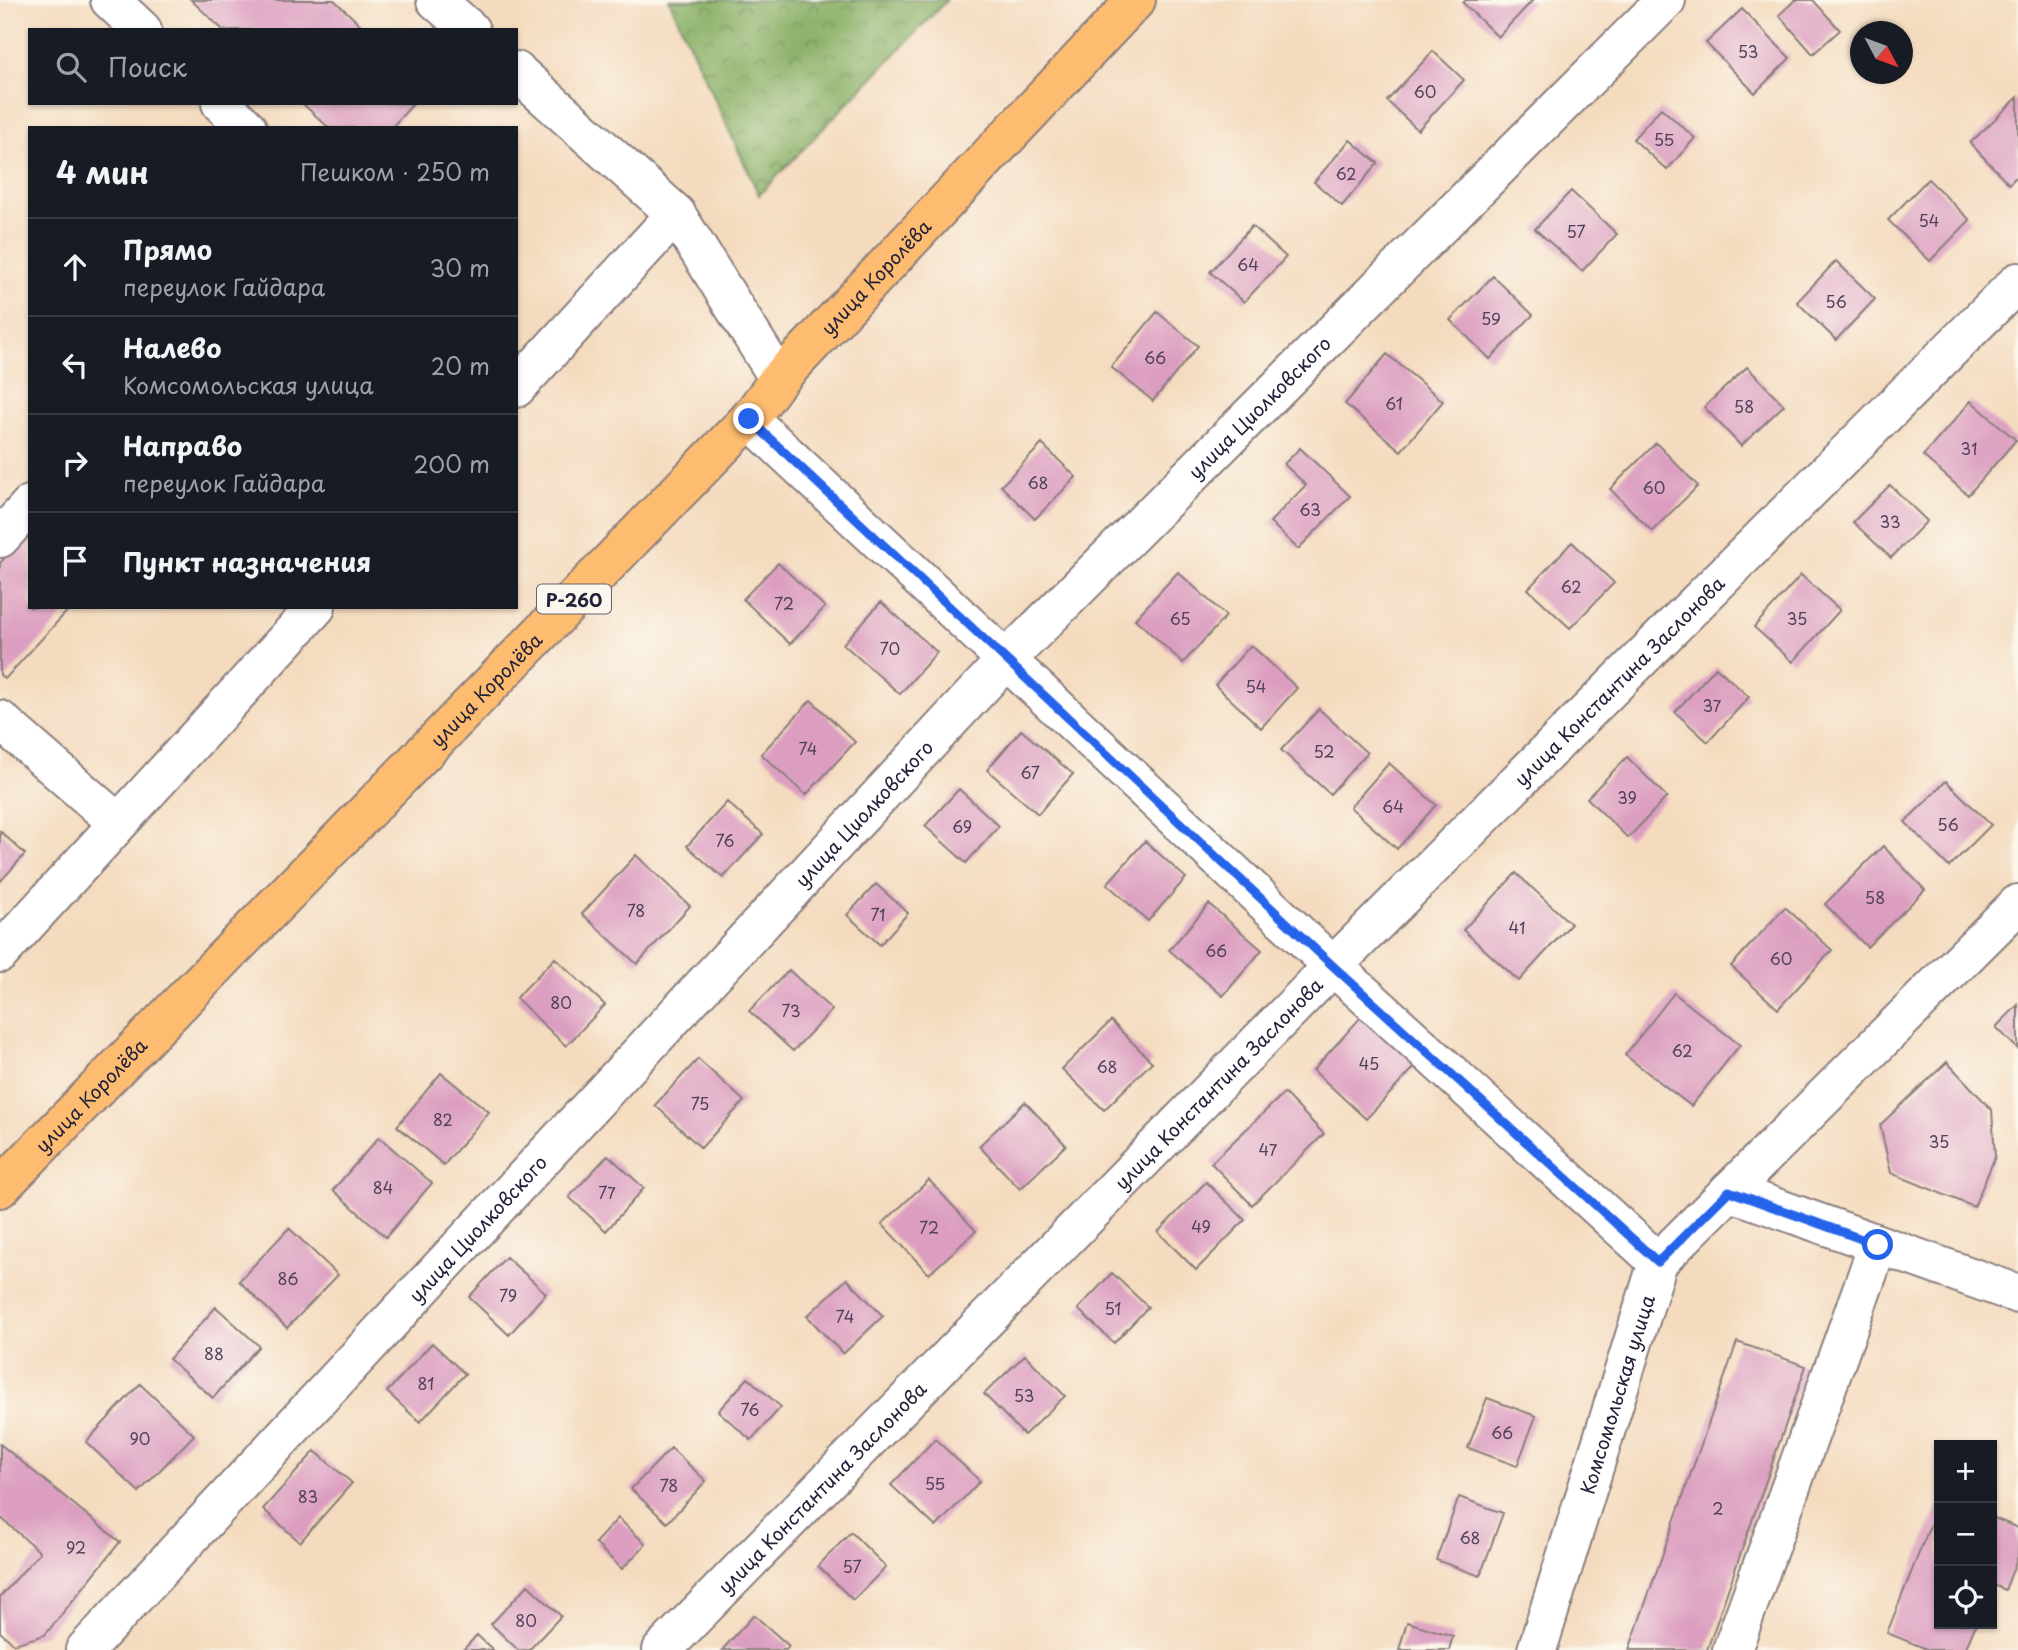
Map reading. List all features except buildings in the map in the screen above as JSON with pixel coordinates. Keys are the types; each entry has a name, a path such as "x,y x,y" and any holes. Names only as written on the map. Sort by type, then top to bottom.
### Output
{"highway":[{"name":"улица Королёва","path":"0,1188 749,419 779,379 1136,0"}],"street":[{"path":"110,0 140,28"},
{"path":"436,0 468,28"},
{"name":"улица Циолковского","path":"85,1650 1006,660 1666,0"},
{"path":"518,73 676,214 779,379"},
{"path":"223,105 245,126"},
{"path":"518,386 676,214"},
{"name":"улица Константина Заслонова","path":"662,1650 1333,966 2018,282"},
{"path":"749,419 1333,966 1658,1262"},
{"path":"0,538 28,507"},
{"path":"0,953 314,609"},
{"path":"0,720 118,823"},
{"name":"Комсомольская улица","path":"1537,1650 1658,1262 2018,904"},
{"path":"1729,1191 1878,1245 2015,1290"},
{"path":"1732,1650 1878,1245"}],"green space":[{"path":"669,0 947,0 759,195"}],"route":[{"path":"749,419 1333,966 1658,1262 1729,1191 1878,1245"}]}
